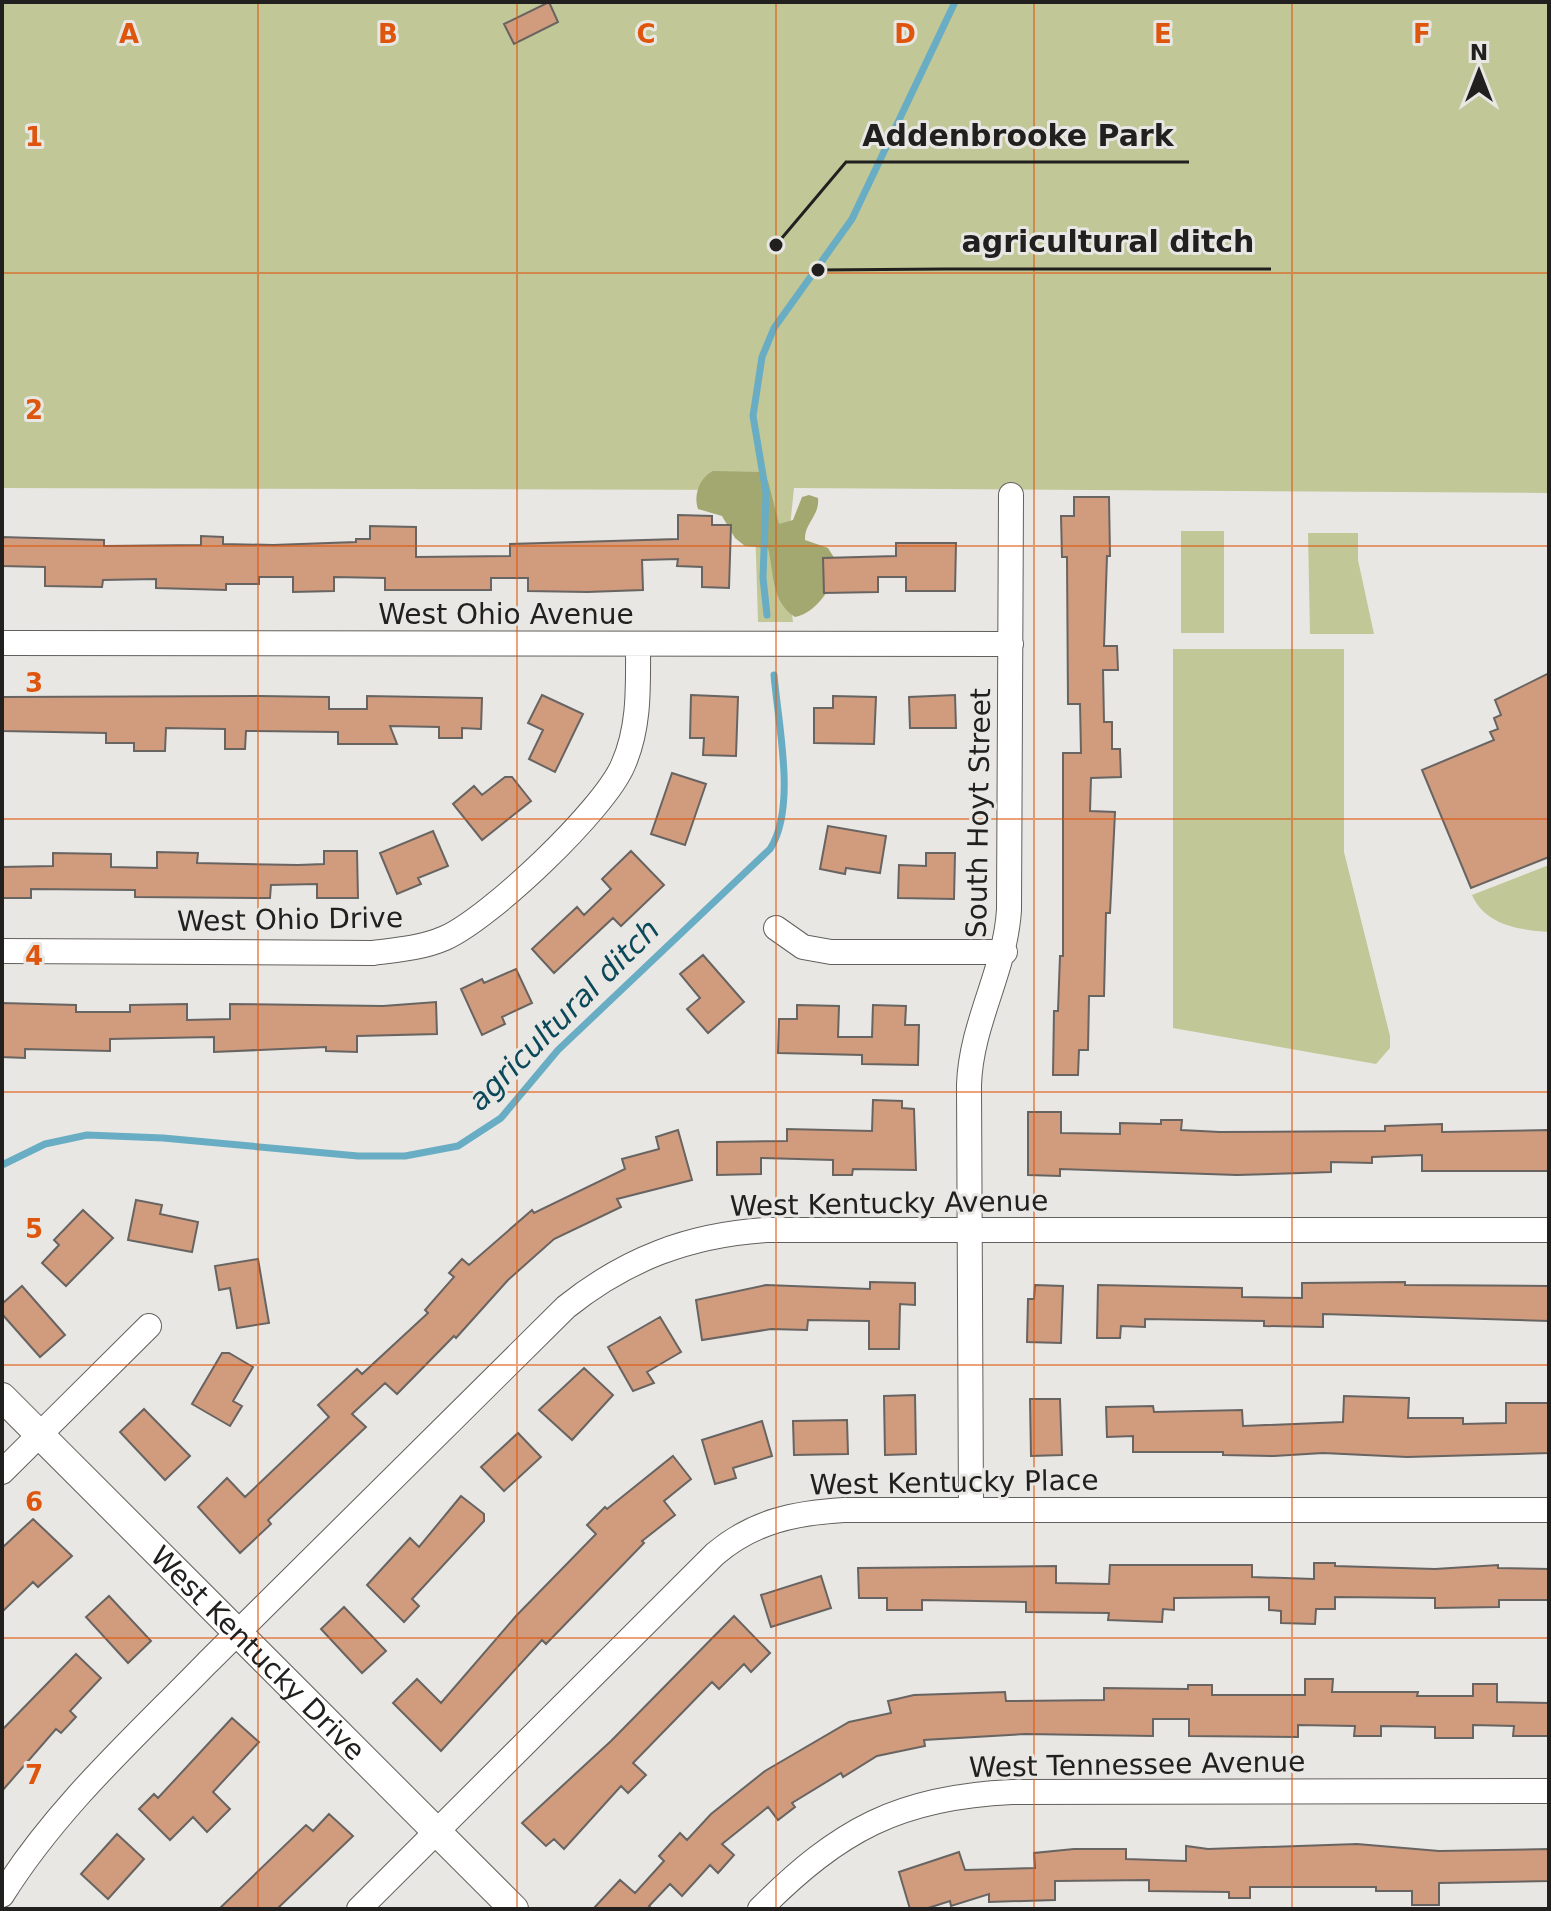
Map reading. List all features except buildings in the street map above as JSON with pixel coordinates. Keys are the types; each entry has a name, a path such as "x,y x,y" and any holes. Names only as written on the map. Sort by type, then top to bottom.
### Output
{"street":[{"name":"South Hoyt Street","path":"971,1509 971,1053 982,1010 1005,952 1010,891 1011,495"},
{"name":"West Ohio Avenue","path":"2,643 1011,644"},
{"name":"West Ohio Drive","path":"2,951 373,953 427,945 446,937 485,913 586,819 612,787 632,741 636,719 638,645"},
{"path":"776,928 803,947 831,952 1005,952"},
{"name":"West Kentucky Avenue","path":"2,1895 31,1852 84,1788 566,1307 617,1270 682,1243 740,1232 1549,1230"},
{"path":"2,1472 149,1326"},
{"name":"West Kentucky Drive","path":"2,1397 514,1909"},
{"name":"West Kentucky Place","path":"359,1909 707,1562 738,1537 765,1522 812,1512 971,1509 1549,1510"},
{"name":"West Tennessee Avenue","path":"760,1909 809,1862 847,1835 899,1811 957,1796 1012,1792 1549,1791"}],"green space":[{"path":"2,2 1549,2 1549,493 794,488 786,566 793,622 758,622 754,490 2,488"},
{"path":"713,471 759,472 768,481 779,524 793,520 802,497 809,495 818,498 817,510 805,540 828,548 840,567 828,590 810,610 795,617 787,611 777,595 768,548 745,546 735,538 722,516 698,509 696,498 699,487"},
{"path":"1181,531 1224,531 1224,633 1181,633"},
{"path":"1308,533 1358,533 1358,560 1374,634 1310,634"},
{"path":"1173,649 1344,649 1344,852 1390,1036 1390,1048 1376,1064 1173,1028"},
{"path":"1549,865 1549,932 1504,924 1485,913 1472,895"}],"waterway":[{"name":"agricultural ditch","path":"767,615 763,578 766,493 753,416 762,357 774,328 852,219 955,2"},
{"name":"agricultural ditch","path":"2,1165 45,1144 87,1135 163,1138 358,1156 405,1156 458,1146 501,1118 558,1050 770,849 783,811 784,789 774,675"}],"place":[{"name":"Addenbrooke Park","path":"776,245"},
{"name":"agricultural ditch","path":"818,270"}]}
